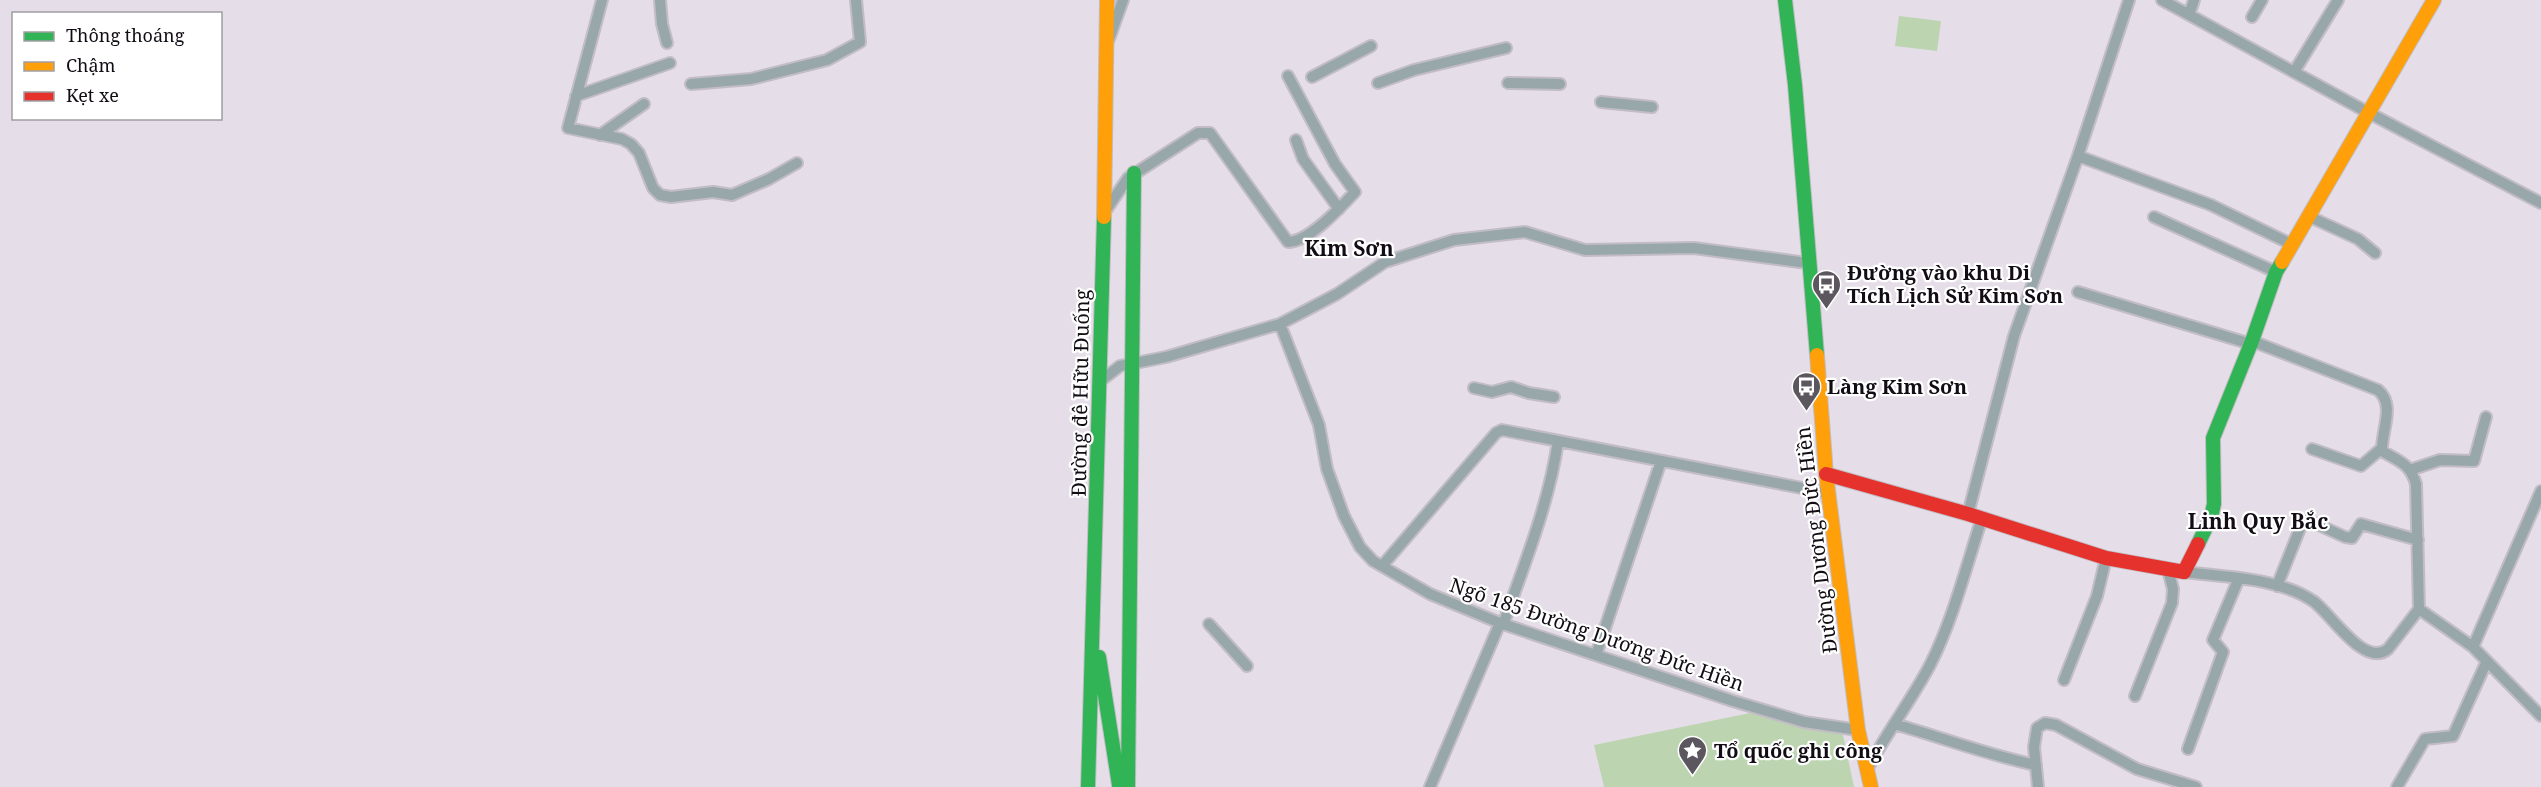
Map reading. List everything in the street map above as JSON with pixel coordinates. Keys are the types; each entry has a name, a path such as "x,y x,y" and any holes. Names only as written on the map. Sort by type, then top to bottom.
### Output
{"main road":[{"name":"Đường đê Hữu Đuống","path":"1088,787 1104,213 1107,0"},
{"name":"Đường Dương Đức Hiền","path":"1785,0 1795,85 1807,263 1828,493 1858,730 1871,787"},
{"path":"1826,474 1982,518 2106,558 2184,572 2211,517 2214,504 2213,438 2251,343 2276,272 2434,0"},
{"path":"1128,787 1126,365 1134,173"},
{"path":"1094,625 1119,787"}],"street":[{"path":"602,0 568,128 622,139 631,144 639,153 653,188 660,195 671,197 713,192 732,195 769,179 797,163"},
{"path":"660,0 662,24 667,43"},
{"path":"691,84 751,79 834,57 860,42 856,0"},
{"path":"1107,46 1123,0"},
{"path":"1968,514 2014,336 2078,156 2129,0"},
{"path":"2162,0 2369,113 2541,203"},
{"path":"2189,15 2194,0"},
{"path":"2252,17 2262,0"},
{"path":"2294,72 2338,0"},
{"path":"1312,77 1371,46"},
{"path":"1378,83 1414,70 1506,48"},
{"path":"576,96 670,63"},
{"path":"1104,213 1134,173 1198,133 1204,132 1210,134 1288,242 1295,242 1306,236 1339,209 1355,192 1335,164 1288,76"},
{"path":"1508,83 1560,84"},
{"path":"1601,102 1652,107"},
{"path":"600,135 645,104"},
{"path":"1296,140 1303,159 1339,209"},
{"path":"2078,156 2211,205 2291,244"},
{"path":"2308,216 2358,239 2375,253"},
{"path":"2154,217 2276,272"},
{"path":"1099,382 1126,365 1166,357 1280,324 1337,294 1385,262 1454,240 1525,232 1585,250 1694,248 1807,263"},
{"path":"2078,292 2251,343 2378,390 2386,398 2388,408 2383,452 2397,457 2410,470 2416,484 2419,609 2388,649 2384,652 2373,653 2357,645 2316,603 2296,590 2239,578 2184,572"},
{"name":"Ngõ 185 Đường Dương Đức Hiền","path":"1280,324 1319,425 1327,469 1350,532 1373,561 1430,594 1501,624 1733,701 1804,722 1858,730"},
{"path":"1099,352 1126,365"},
{"path":"1474,388 1492,392 1511,387 1554,397"},
{"path":"2410,470 2440,460 2474,461 2486,417"},
{"path":"1383,566 1499,431 1507,430 1828,493"},
{"path":"1430,787 1501,624 1542,512 1558,441"},
{"path":"2312,449 2361,466 2382,448"},
{"path":"1596,655 1661,461"},
{"path":"2473,647 2541,491"},
{"path":"1866,771 1931,664 1982,518"},
{"path":"2277,586 2303,521 2308,520 2345,537 2352,538 2361,524 2418,540"},
{"path":"2064,680 2097,596 2106,558"},
{"path":"2135,696 2172,603 2173,589 2168,570"},
{"path":"2188,749 2223,652 2213,640 2239,578"},
{"path":"2419,609 2473,647 2486,663 2541,716"},
{"path":"1209,624 1246,666"},
{"path":"2397,787 2425,739 2453,736 2486,663"},
{"path":"2038,787 2034,747 2037,728 2045,723 2056,725 2137,769 2196,787"},
{"path":"1894,724 2002,758 2036,765"}],"green space":[{"path":"1899,16 1941,21 1937,51 1895,46"},
{"path":"1755,712 1843,735 1854,787 1604,787 1594,745"}],"traffic: fast":[{"path":"1785,0 1795,85 1817,355"},
{"path":"1128,787 1134,173"},
{"path":"1088,787 1104,217"},
{"path":"2198,544 2211,517 2214,504 2213,438 2252,341 2276,272 2282,262"},
{"path":"1099,657 1119,785"}],"traffic: slow":[{"path":"1104,217 1107,0"},
{"path":"2282,262 2434,0"},
{"path":"1817,355 1826,474 1858,730 1871,787"}],"traffic: jam":[{"path":"1826,474 1968,514 2106,558 2184,572 2198,544"}],"place":[{"name":"Đường vào khu Di Tích Lịch Sử Kim Sơn","path":"1826,310"},
{"name":"Làng Kim Sơn","path":"1806,412"},
{"name":"Tổ quốc ghi công","path":"1693,776"}],"district":[{"name":"Kim Sơn","path":"1349,248"},
{"name":"Linh Quy Bắc","path":"2258,521"}]}
